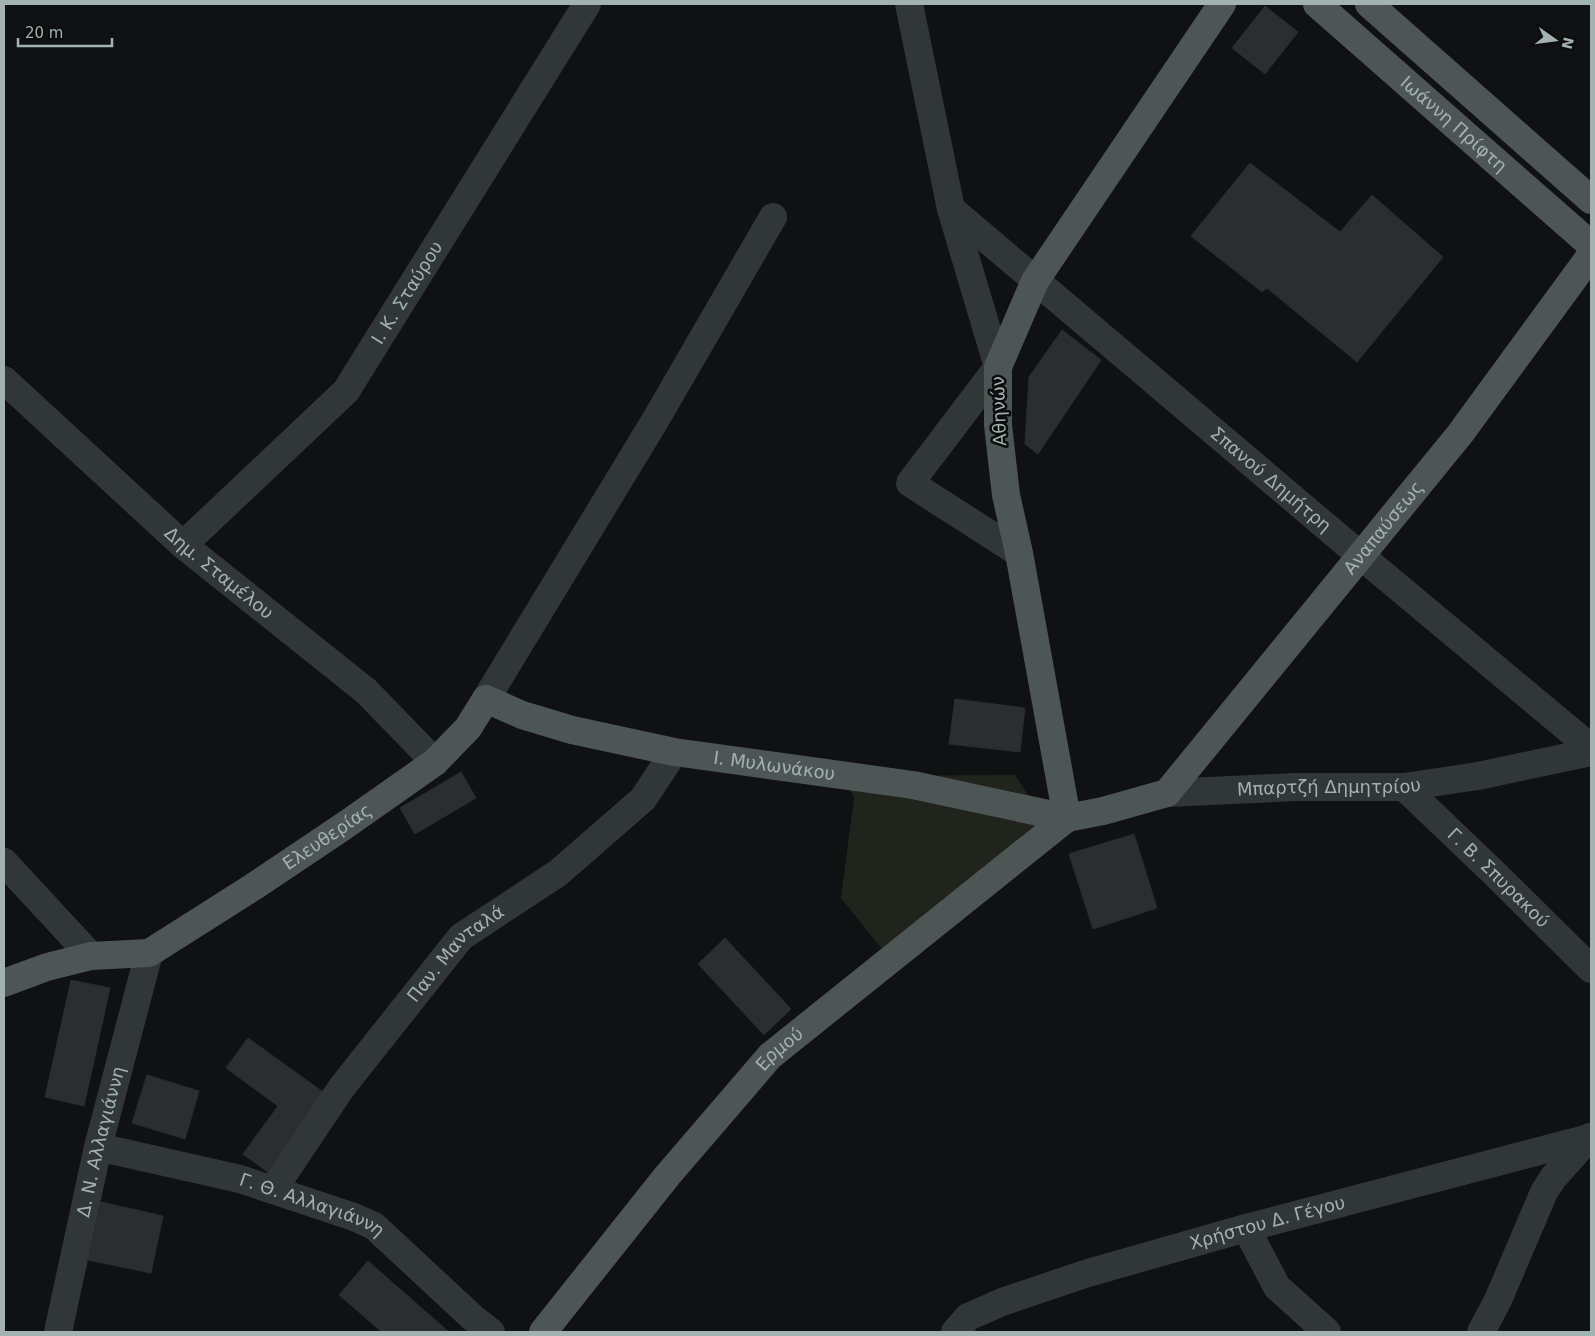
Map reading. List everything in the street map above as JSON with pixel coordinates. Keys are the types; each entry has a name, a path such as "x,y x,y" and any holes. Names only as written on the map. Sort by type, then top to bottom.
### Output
{"main road":[{"name":"Αθηνών","path":"1067,818 1020,553 1006,495 998,425 998,368 1035,281 1222,4"},
{"name":"Ιωάννη Πρίφτη","path":"1317,4 1591,245"},
{"name":"Ιωάννη Πρίφτη","path":"1370,4 1591,200"},
{"name":"Αναπαύσεως","path":"1167,793 1460,434 1591,255"},
{"name":"Ι. Μυλωνάκου","path":"486,699 522,715 572,730 674,752 914,785 1067,818"},
{"name":"Ελευθερίας","path":"149,953 270,876 435,762 468,728 486,699"},
{"name":"Μπαρτζή Δημητρίου","path":"1067,818 1103,811 1167,793"},
{"name":"Ερμού","path":"543,1332 667,1176 770,1056 1067,818"},
{"path":"4,983 47,967 91,956 149,953"}],"street":[{"name":"Ι. Κ. Σταύρου","path":"183,545 346,391 587,4"},
{"path":"908,4 951,209 998,368 910,483 1020,553"},
{"name":"Σπανού Δημήτρη","path":"951,209 1591,748"},
{"path":"486,699 656,419 772,217"},
{"name":"Δημ. Σταμέλου","path":"4,380 183,545 366,691 435,762"},
{"name":"Παν. Μανταλά","path":"273,1190 342,1087 461,937 558,873 643,798 674,752"},
{"name":"Μπαρτζή Δημητρίου","path":"1167,793 1296,788 1404,787 1478,776 1591,752"},
{"name":"Γ. Β. Σπυρακού","path":"1404,787 1591,970"},
{"path":"4,862 91,956"},
{"name":"Δ. Ν. Αλλαγιάννη","path":"58,1332 98,1147 149,953"},
{"path":"1480,1332 1487,1324 1498,1300 1544,1192 1590,1137"},
{"name":"Χρήστου Δ. Γέγου","path":"969,1327 1002,1302 1088,1272 1590,1137"},
{"name":"Γ. Θ. Αλλαγιάννη","path":"98,1147 240,1180 354,1216 374,1226 473,1318 491,1332"},
{"path":"1246,1228 1277,1287 1327,1332"}],"shaded area":[{"path":"1015,775 1051,830 890,959 841,898 854,798 843,776"}],"building":[{"path":"1265,6 1298,32 1265,74 1232,48"},
{"path":"1250,163 1340,232 1372,195 1443,257 1357,362 1267,288 1262,292 1191,236"},
{"path":"1062,330 1101,360 1038,454 1025,444 1029,377"},
{"path":"955,699 1025,708 1020,752 949,744"},
{"path":"461,772 476,798 415,834 400,808"},
{"path":"1134,834 1157,908 1093,929 1069,854"},
{"path":"725,938 791,1009 764,1035 698,964"},
{"path":"71,980 110,988 84,1106 45,1097"},
{"path":"248,1038 330,1097 273,1176 243,1154 278,1106 226,1068"},
{"path":"147,1075 199,1091 185,1139 132,1123"},
{"path":"101,1202 163,1216 151,1273 88,1260"},
{"path":"368,1261 449,1332 382,1332 339,1295"}]}
